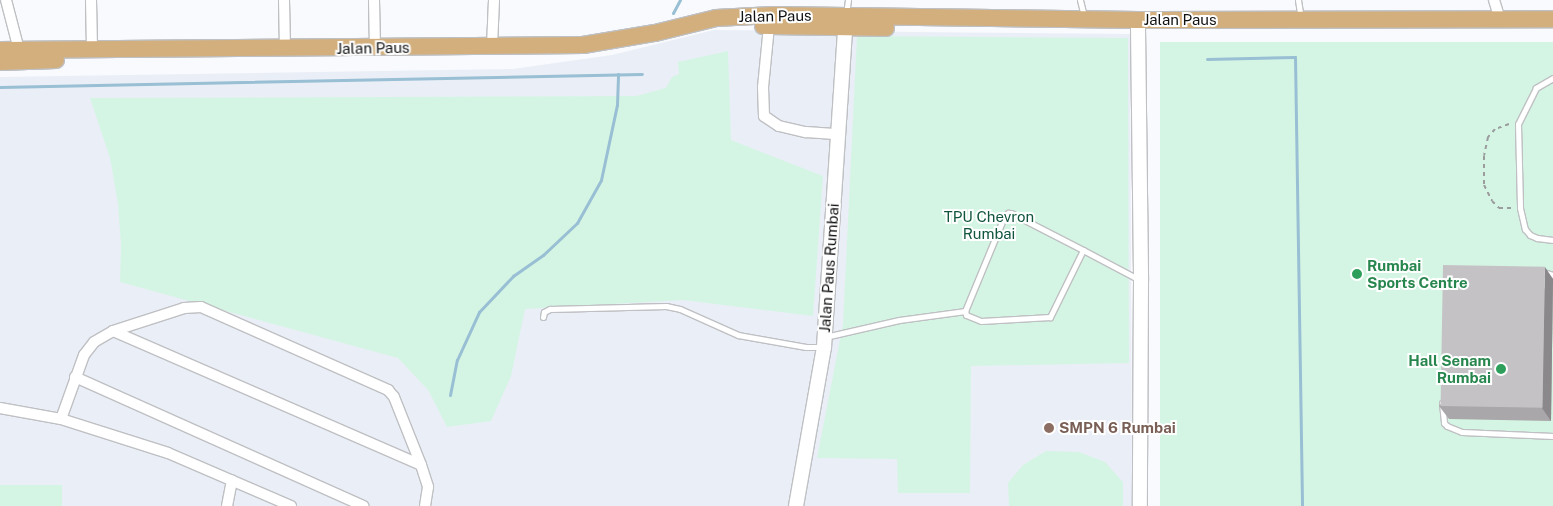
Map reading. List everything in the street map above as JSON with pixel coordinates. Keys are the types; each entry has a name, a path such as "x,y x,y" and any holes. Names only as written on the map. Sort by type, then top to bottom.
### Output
{"main road":[{"name":"Jalan Paus","path":"0,50 583,45 668,31 716,18 773,15 1085,19 1138,24 1553,19"},
{"name":"Jalan Paus","path":"0,62 92,59 376,59 585,55 657,44 715,30 769,26 846,15 1138,24 1553,28"}],"street":[{"path":"6,0 19,50"},
{"path":"91,0 92,49"},
{"path":"284,0 285,49"},
{"path":"374,0 375,48"},
{"path":"492,46 494,0"},
{"path":"1494,0 1500,20"},
{"name":"Jalan Paus Rumbai","path":"796,506 825,342 846,15"},
{"path":"1138,24 1141,280 1140,506"},
{"path":"769,26 763,87 764,116 779,126 806,132 838,134"},
{"path":"61,419 75,377 89,346 101,336 113,331 193,306 209,311 388,390 394,397 421,465 428,487 426,506"},
{"path":"113,331 421,465"},
{"path":"75,377 363,506"},
{"path":"0,408 61,419 168,453 291,506"},
{"path":"227,506 232,480"}],"lane":[{"path":"1080,0 1085,19"},
{"path":"1298,0 1301,21"},
{"path":"1553,78 1536,88 1518,124 1520,208 1525,229 1530,235 1553,240"},
{"path":"964,311 1004,217 1008,213 1141,280"},
{"path":"964,311 966,315 981,321 1050,317 1083,250"},
{"path":"1533,272 1553,275"},
{"path":"543,317 544,312 550,309 666,306 680,309 738,335 806,346 899,320 964,311"},
{"path":"1442,400 1442,417 1447,426 1462,432 1553,436"}],"path":[{"path":"1518,124 1504,124 1495,129 1488,137 1484,156 1484,185 1492,202 1499,208 1520,208"}],"shaded area":[{"path":"714,30 1130,34 1132,506 0,506 0,77 513,69 612,55"}],"green space":[{"name":"TPU Chevron Rumbai","path":"857,36 1128,38 1129,363 971,366 970,493 898,493 897,459 817,458 843,324"},
{"name":"Rumbai Sports Centre","path":"1160,42 1553,42 1553,506 1160,506"},
{"path":"728,51 731,140 823,176 813,316 683,300 525,309 511,376 491,421 447,427 428,390 398,358 120,282 121,245 118,204 110,158 90,98 636,96 666,88 672,77 679,74 678,62"},
{"path":"1046,451 1079,452 1105,462 1123,482 1123,506 1009,506 1008,483 1023,465"},
{"path":"0,485 62,485 62,506 0,506"}],"building":[{"name":"Hall Senam Rumbai","path":"1443,265 1545,267 1543,408 1441,406"}],"waterway":[{"path":"673,13 680,0"},
{"path":"1207,59 1295,57 1302,506"},
{"path":"450,395 457,360 479,312 513,276 543,255 577,223 601,180 617,105 618,74"},
{"path":"0,87 642,74"}],"place":[{"name":"Rumbai Sports Centre","path":"1357,274"},
{"name":"Hall Senam Rumbai","path":"1501,369"},
{"name":"SMPN 6 Rumbai","path":"1049,428"}]}
